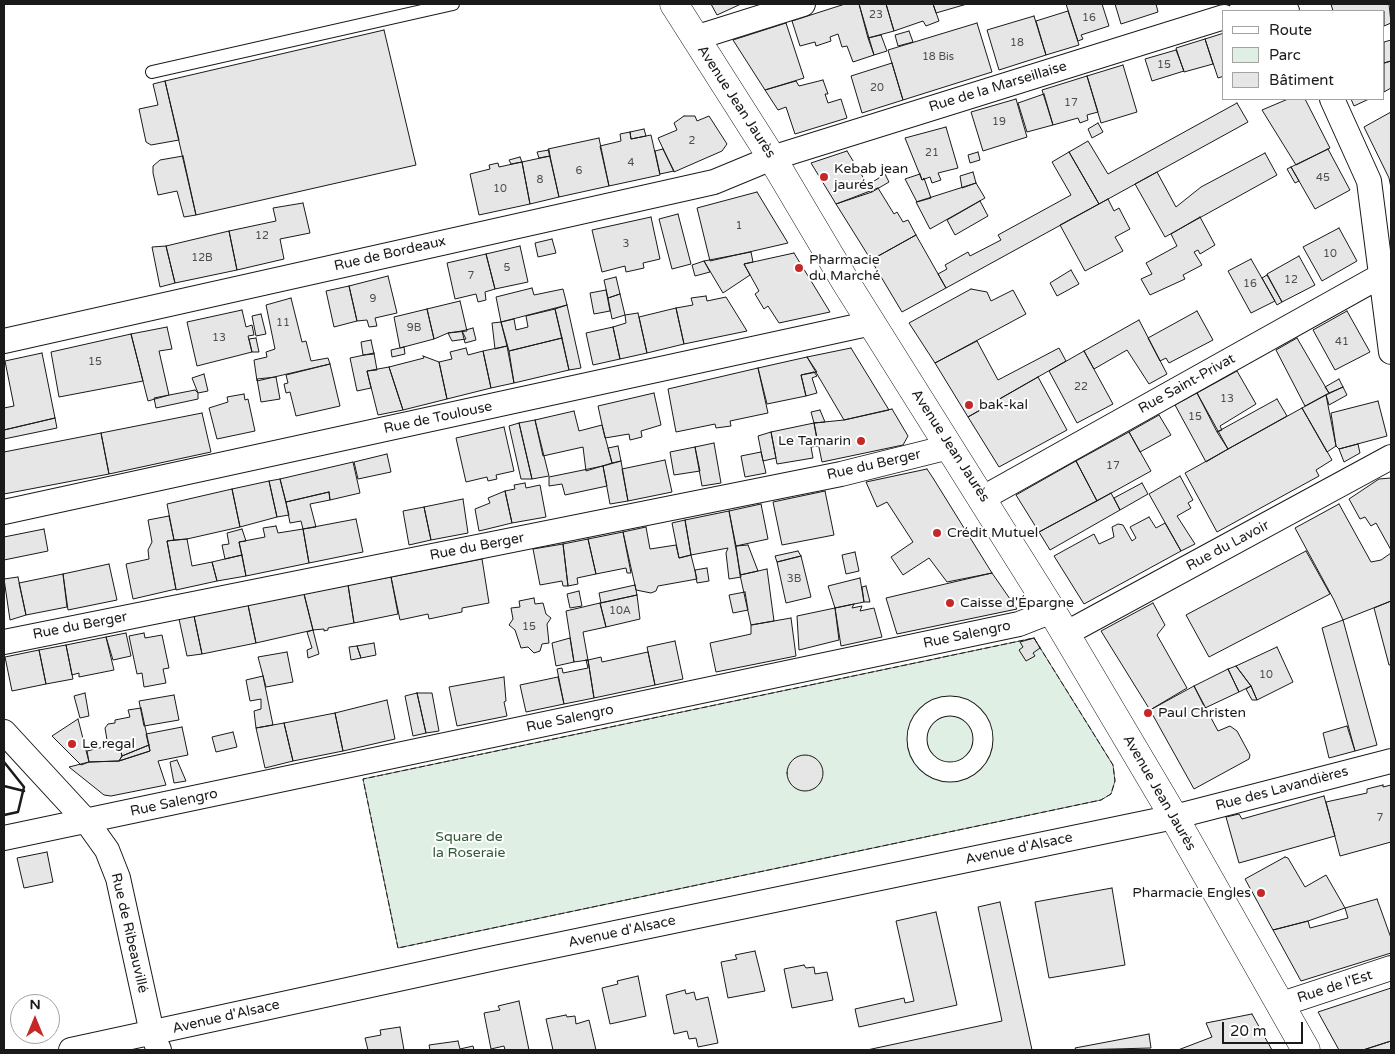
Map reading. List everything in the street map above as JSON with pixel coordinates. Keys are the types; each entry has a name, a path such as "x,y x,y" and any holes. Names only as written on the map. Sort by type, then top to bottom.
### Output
{"main road":[{"name":"Avenue Jean Jaurès","path":"674,4 772,158 872,323 983,498 1059,623 1174,817 1306,1050"}],"street":[{"path":"695,38 803,4"},
{"path":"1244,10 1264,4"},
{"name":"Rue de la Marseillaise","path":"772,158 1222,18"},
{"path":"1332,100 1369,181 1387,273 1391,352"},
{"name":"Rue de Bordeaux","path":"4,341 714,182 772,158"},
{"name":"Rue Saint-Privat","path":"983,498 1387,273"},
{"name":"Rue de Toulouse","path":"4,512 872,323"},
{"name":"Rue du Berger","path":"4,642 841,474 949,447"},
{"name":"Rue du Lavoir","path":"1059,623 1391,457"},
{"name":"Rue Salengro","path":"4,838 1019,624 1059,623"},
{"name":"Rue de Ribeauvillé","path":"4,732 87,822 107,850 118,878 155,1042"},
{"name":"Rue des Lavandières","path":"1174,817 1391,761"},
{"name":"Avenue d'Alsace","path":"71,1050 155,1042 505,956 1174,817"},
{"name":"Rue de l'Est","path":"1280,1005 1391,968"}],"lane":[{"path":"152,72 453,4"}],"green space":[{"name":"Square de la Roseraie","path":"1034,638 1113,765 1115,781 1111,794 1101,800 398,948 363,779"}],"building":[{"path":"711,4 741,4 717,15"},
{"path":"845,4 859,4 874,55 853,62 847,46 842,47 838,34 830,37 831,41 816,46 815,42 800,46 792,21"},
{"path":"859,4 886,4 894,31 868,38"},
{"path":"886,4 933,4 939,21 926,26 923,21 894,31"},
{"path":"933,4 967,4 936,13"},
{"path":"1066,4 1102,4 1109,26 1081,35 1083,39 1078,41"},
{"path":"1115,4 1156,4 1158,12 1121,24"},
{"path":"1331,4 1389,4 1391,23 1385,26 1385,10 1333,10"},
{"path":"1068,11 1079,45 1046,55 1036,21"},
{"path":"1034,16 1046,55 999,70 987,30"},
{"path":"786,23 804,78 765,90 733,40"},
{"path":"977,23 992,72 903,100 888,50"},
{"path":"384,30 416,165 196,215 165,81"},
{"path":"909,31 913,42 898,46 895,35"},
{"path":"1222,34 1222,77 1218,78 1205,39"},
{"path":"881,35 887,51 874,55 868,38"},
{"path":"1205,39 1213,64 1184,72 1176,48"},
{"path":"1391,40 1391,61 1385,63 1385,42"},
{"path":"1176,50 1184,71 1152,81 1145,59"},
{"path":"1391,61 1391,88 1385,91 1385,63"},
{"path":"892,63 903,100 862,113 851,76"},
{"path":"1123,65 1137,112 1101,123 1087,76"},
{"path":"1087,76 1098,112 1087,115 1088,120 1080,123 1078,118 1053,125 1042,90"},
{"path":"823,80 828,94 825,94 828,103 841,99 847,118 795,134 786,107 778,110 765,90 796,81 799,86"},
{"path":"165,81 179,140 151,145 146,142 139,109 158,105 153,84"},
{"path":"1044,94 1053,125 1027,132 1018,103"},
{"path":"1016,99 1027,137 983,151 971,112"},
{"path":"1286,100 1306,100 1330,148 1296,165 1262,110"},
{"path":"1351,100 1367,100 1354,106"},
{"path":"1237,103 1248,122 1099,204 1069,152 1088,141 1108,174"},
{"path":"1391,112 1391,188 1389,178 1364,127"},
{"path":"684,116 695,116 697,121 709,116 727,144 722,151 674,172 658,138 677,130 674,123"},
{"path":"1098,123 1103,132 1092,138 1088,129"},
{"path":"946,127 958,168 938,173 941,180 932,183 930,177 922,180 905,138"},
{"path":"644,129 646,136 631,139 630,132"},
{"path":"630,132 631,139 651,135 660,175 609,186 600,146 621,141 620,134"},
{"path":"599,138 609,186 559,197 548,149"},
{"path":"663,149 674,171 660,174 655,151"},
{"path":"1328,149 1350,190 1315,209 1291,167"},
{"path":"549,150 550,156 539,158 537,152"},
{"path":"847,151 872,192 836,204 811,163"},
{"path":"978,152 980,160 970,163 968,155"},
{"path":"1069,152 1099,204 946,288 938,274 947,269 945,265 968,252 970,256 1001,240 998,235 1071,195 1052,162"},
{"path":"1265,153 1277,175 1165,237 1135,184 1157,172 1176,207 1201,187"},
{"path":"183,156 196,215 184,217 177,191 158,195 153,173 153,166 160,160"},
{"path":"550,156 559,197 530,204 522,162"},
{"path":"520,157 522,162 511,164 509,160"},
{"path":"522,162 530,204 479,215 470,174 490,169 489,165 498,163 499,167"},
{"path":"1291,167 1299,181 1295,183 1287,169"},
{"path":"973,172 976,183 962,188 960,176"},
{"path":"885,174 889,182 872,192 868,185"},
{"path":"920,174 922,180 924,178 931,198 917,202 905,179"},
{"path":"976,183 985,198 930,229 916,202"},
{"path":"878,188 894,214 897,212 903,222 908,220 916,235 871,260 836,204"},
{"path":"757,192 788,243 710,261 697,208"},
{"path":"1108,199 1114,211 1119,208 1130,229 1115,237 1123,251 1085,271 1060,225"},
{"path":"980,201 988,216 955,235 947,220"},
{"path":"303,203 310,233 280,239 284,259 237,270 229,231 276,221 273,208"},
{"path":"678,214 691,264 672,269 659,219"},
{"path":"651,217 660,259 643,263 644,268 626,272 625,266 602,272 592,230"},
{"path":"1200,217 1215,245 1200,254 1198,250 1194,252 1202,265 1183,275 1185,279 1150,295 1141,279 1152,274 1146,263 1177,246 1171,234"},
{"path":"1339,228 1357,261 1322,281 1303,247"},
{"path":"229,231 237,270 175,283 166,246"},
{"path":"916,235 946,288 902,312 871,260"},
{"path":"552,239 556,253 538,257 535,243"},
{"path":"166,246 175,283 160,287 152,247"},
{"path":"520,246 528,282 495,289 486,254"},
{"path":"751,252 753,262 744,264 750,275 723,293 704,261"},
{"path":"794,253 830,312 779,323 768,306 764,309 755,294 759,291 744,264"},
{"path":"486,254 495,289 485,292 486,300 478,302 476,294 455,299 447,263"},
{"path":"1299,256 1315,285 1282,302 1267,274"},
{"path":"1251,259 1275,301 1251,313 1228,271"},
{"path":"704,261 710,272 695,276 692,265"},
{"path":"1071,270 1079,284 1057,296 1050,283"},
{"path":"1267,275 1282,302 1277,305 1262,278"},
{"path":"388,276 397,313 375,318 377,326 369,327 367,320 357,321 349,286"},
{"path":"616,277 620,294 608,298 604,280"},
{"path":"349,286 357,321 334,327 326,291"},
{"path":"532,288 534,295 563,289 567,305 501,322 496,297"},
{"path":"971,289 987,292 991,301 1013,290 1026,314 935,363 909,323"},
{"path":"606,290 610,311 594,314 590,293"},
{"path":"620,294 625,315 612,319 608,298"},
{"path":"706,296 707,301 726,297 747,331 684,344 676,308 693,305 691,298"},
{"path":"291,298 302,342 306,341 311,361 328,358 330,364 257,381 254,360 267,357 266,352 275,349 266,305"},
{"path":"460,301 467,331 448,333 434,339 427,309"},
{"path":"567,305 581,368 569,370 555,309"},
{"path":"676,308 684,344 647,353 639,317"},
{"path":"427,309 434,339 400,348 394,317"},
{"path":"555,309 562,338 509,351 501,322 514,319 516,330 528,327 526,316"},
{"path":"242,310 246,327 252,325 254,335 248,336 252,352 197,366 187,322"},
{"path":"1197,311 1213,340 1169,363 1166,358 1160,361 1148,338"},
{"path":"1347,311 1370,352 1335,370 1313,330"},
{"path":"638,313 647,353 620,359 613,327 626,323 625,315"},
{"path":"261,314 266,334 256,336 252,316"},
{"path":"1139,320 1167,374 1149,384 1127,350 1094,369 1084,351"},
{"path":"501,322 507,346 495,349 492,323"},
{"path":"167,327 172,349 159,351 169,395 148,401 131,334"},
{"path":"613,327 620,359 593,365 586,333"},
{"path":"473,328 476,340 465,343 462,331"},
{"path":"462,331 466,339 452,341 448,333"},
{"path":"131,334 143,381 59,397 51,352"},
{"path":"256,338 259,352 252,352 249,339"},
{"path":"562,338 569,370 514,383 509,351"},
{"path":"1297,338 1329,393 1305,406 1276,350"},
{"path":"371,340 374,354 363,355 361,342"},
{"path":"977,341 998,380 1059,348 1066,361 968,417 935,363"},
{"path":"507,346 514,383 491,388 483,351"},
{"path":"404,347 405,354 392,357 391,350"},
{"path":"466,348 468,355 483,351 491,388 447,399 439,362 452,359 450,352"},
{"path":"851,348 889,410 844,420 807,357"},
{"path":"1084,351 1113,404 1077,423 1049,371"},
{"path":"42,353 55,418 4,430 4,408 14,406 5,361"},
{"path":"374,353 377,370 367,371 371,388 357,391 350,358"},
{"path":"423,356 439,362 447,399 403,410 389,367 424,358"},
{"path":"807,357 817,372 801,375 806,396 767,404 758,368"},
{"path":"330,364 340,406 296,416 290,392 286,393 284,384 288,383 286,375"},
{"path":"389,367 403,410 378,415 367,371"},
{"path":"758,368 768,413 730,421 731,426 716,428 715,424 676,432 668,389"},
{"path":"1237,371 1256,404 1220,426 1222,430 1217,432 1197,393"},
{"path":"814,372 817,376 812,378 817,393 806,396 801,375"},
{"path":"204,374 208,391 198,393 192,378"},
{"path":"276,377 280,399 261,402 257,379"},
{"path":"1038,377 1067,430 999,467 968,417"},
{"path":"1339,379 1343,387 1329,393 1325,387"},
{"path":"1343,387 1347,395 1329,405 1326,395"},
{"path":"195,390 198,393 198,399 156,408 154,398"},
{"path":"654,393 661,425 641,431 642,437 630,440 629,434 605,438 598,406"},
{"path":"1197,393 1228,449 1206,462 1175,405"},
{"path":"244,394 245,400 248,399 255,431 217,439 209,408 228,402 227,397"},
{"path":"1326,395 1336,446 1327,452 1302,408"},
{"path":"1277,399 1287,416 1228,449 1217,432"},
{"path":"1378,401 1387,436 1339,449 1336,446 1331,413"},
{"path":"1302,408 1332,460 1316,470 1319,476 1217,532 1185,473"},
{"name":"Le Tamarin","path":"892,409 908,436 903,445 822,462 814,423 844,420"},
{"path":"820,410 825,422 814,423 811,412"},
{"path":"574,411 579,431 602,425 612,463 586,471 583,447 543,456 535,420"},
{"path":"202,413 211,452 109,474 101,433"},
{"path":"1159,415 1171,435 1140,452 1129,432"},
{"path":"55,418 57,428 4,439 4,430"},
{"path":"535,420 549,476 532,479 519,423"},
{"path":"519,423 532,479 521,479 509,426"},
{"path":"814,423 818,446 811,447 813,458 777,464 771,432"},
{"path":"504,427 514,471 496,475 497,479 488,481 487,477 466,482 456,438"},
{"path":"771,432 776,458 763,461 758,436"},
{"path":"1129,432 1151,471 1097,501 1076,461"},
{"path":"101,433 109,474 4,494 4,452"},
{"path":"714,443 721,483 702,486 695,447"},
{"path":"1358,444 1360,453 1344,462 1339,449"},
{"path":"618,446 621,461 612,463 608,448"},
{"path":"695,447 700,471 674,475 670,452"},
{"path":"761,452 766,473 745,477 741,456"},
{"path":"387,454 391,472 358,479 354,462"},
{"path":"665,460 672,492 628,501 622,469"},
{"path":"621,461 628,501 610,504 603,466"},
{"path":"1076,461 1097,501 1039,532 1016,495"},
{"path":"353,462 360,493 330,500 329,492 286,502 280,479"},
{"path":"603,466 607,486 565,495 562,484 549,486 549,477"},
{"name":"Crédit Mutuel","path":"927,469 992,573 947,582 929,558 903,575 891,557 913,542 887,502 877,507 866,482"},
{"path":"1180,476 1193,500 1188,503 1191,508 1177,516 1195,544 1181,551 1149,494"},
{"path":"1391,478 1391,550 1376,523 1371,526 1365,517 1360,519 1349,499 1379,479"},
{"path":"280,479 289,515 277,517 269,481"},
{"path":"269,481 277,517 240,527 232,489"},
{"path":"525,483 526,488 540,485 546,517 512,523 505,491 515,489 514,485"},
{"path":"1142,483 1148,494 1120,510 1114,498"},
{"path":"232,489 240,527 187,539 174,540 167,504"},
{"path":"505,491 512,523 479,531 475,509 490,503 488,498"},
{"path":"825,491 834,535 782,545 773,502"},
{"path":"329,492 330,500 310,504 316,527 303,529 301,521 290,523 286,502"},
{"path":"1111,493 1120,510 1050,550 1039,532"},
{"path":"463,499 468,533 431,540 424,507"},
{"path":"761,504 768,539 736,546 729,511"},
{"path":"1339,504 1371,562 1381,560 1391,553 1391,601 1343,620 1295,528"},
{"path":"424,507 431,540 409,545 403,511"},
{"path":"729,511 741,577 729,579 726,553 728,548 691,555 685,520"},
{"path":"169,516 174,540 167,541 176,589 133,599 126,564 149,559 148,550 152,542 148,520"},
{"path":"1149,517 1156,528 1165,523 1181,551 1084,604 1054,556 1094,534 1099,544 1114,537 1112,527 1118,524 1123,525 1132,541 1136,538 1130,527"},
{"path":"356,519 363,552 309,563 303,529"},
{"path":"685,520 691,555 679,558 672,523"},
{"path":"276,526 278,533 303,529 309,563 246,576 239,542 265,537 263,528"},
{"path":"646,527 650,549 676,545 679,558 691,555 697,579 658,586 656,591 651,593 636,590 623,532"},
{"path":"44,529 48,551 4,560 4,537"},
{"path":"242,529 246,541 239,542 242,555 225,559 222,545 229,544 227,533"},
{"path":"623,532 631,573 627,573 626,568 596,574 588,539"},
{"path":"187,539 192,566 212,562 217,581 176,590 167,541"},
{"path":"588,539 596,574 577,578 578,584 568,586 563,544"},
{"path":"563,544 568,586 563,586 562,581 540,585 533,549"},
{"path":"748,545 758,571 740,575 736,546"},
{"path":"798,551 801,556 777,562 775,556"},
{"path":"1306,551 1330,594 1209,657 1186,615"},
{"path":"855,552 859,571 846,574 842,555"},
{"path":"242,555 246,576 217,581 212,562"},
{"path":"801,556 811,597 786,603 777,562"},
{"path":"482,559 489,603 462,608 462,612 429,619 428,614 400,620 391,577"},
{"path":"109,564 117,600 68,610 63,574"},
{"path":"707,568 709,581 697,583 695,570"},
{"path":"767,569 774,621 751,625 740,575"},
{"name":"Caisse d'Épargne","path":"992,573 1017,609 897,634 886,598"},
{"path":"63,574 67,607 26,615 19,583"},
{"path":"18,577 26,615 10,620 4,579"},
{"path":"391,577 398,614 354,623 348,585"},
{"path":"860,578 864,602 835,608 828,586"},
{"path":"348,585 354,623 328,628 328,630 324,631 324,629 313,630 304,594"},
{"path":"635,585 637,595 601,603 599,593"},
{"path":"866,586 870,602 864,602 862,587"},
{"path":"579,591 582,606 570,608 567,594"},
{"path":"745,592 748,610 733,613 729,595"},
{"path":"304,594 313,630 256,643 248,605"},
{"path":"637,595 640,619 606,627 600,603"},
{"path":"534,598 535,604 543,603 546,614 551,618 547,624 549,643 542,644 540,651 534,653 528,647 521,648 515,630 509,625 513,619 511,608 520,607 519,601"},
{"path":"1391,601 1391,665 1389,665 1374,608"},
{"path":"600,603 606,627 583,632 588,660 574,662 566,611"},
{"path":"1153,603 1165,625 1157,635 1187,688 1150,710 1101,631"},
{"path":"854,604 852,608 862,606 860,611 874,608 882,637 841,646 835,608"},
{"path":"248,605 256,643 202,654 194,616"},
{"path":"835,608 839,640 799,650 797,616"},
{"path":"194,616 202,654 187,656 179,619"},
{"path":"791,618 796,656 716,672 710,643 751,634 751,625"},
{"path":"1343,620 1377,745 1355,751 1322,628"},
{"path":"313,630 319,654 308,658 307,650 312,648 307,632"},
{"path":"126,633 131,656 113,660 106,637"},
{"path":"144,633 145,638 162,635 169,668 163,669 166,683 144,687 142,673 137,674 129,636"},
{"path":"106,637 114,670 79,677 79,673 72,675 66,645"},
{"path":"570,638 574,662 556,666 552,643"},
{"path":"1034,638 1040,648 1033,653 1035,656 1026,661 1019,650 1023,647 1020,642"},
{"path":"675,641 683,679 655,685 647,647"},
{"path":"374,643 376,655 361,658 357,646"},
{"path":"66,645 73,679 46,684 39,650"},
{"path":"357,646 361,658 351,660 349,647"},
{"path":"1277,647 1293,682 1257,700 1251,686 1236,666"},
{"path":"39,650 46,684 12,691 5,657"},
{"path":"287,652 293,682 266,687 258,657"},
{"path":"648,652 655,685 594,698 588,660 601,657 602,662"},
{"path":"586,660 588,660 594,698 564,704 557,669 562,668 563,673 588,668"},
{"path":"1236,666 1251,686 1239,692 1228,669"},
{"path":"1228,669 1239,692 1205,708 1194,686"},
{"path":"263,676 273,725 256,728 254,711 261,709 261,699 250,701 246,680"},
{"path":"504,677 506,701 504,702 507,716 457,726 449,687"},
{"path":"558,677 564,704 526,712 520,685"},
{"path":"1194,686 1218,731 1230,726 1237,731 1250,755 1249,759 1194,789 1150,710"},
{"path":"1251,686 1257,700 1252,700 1246,689"},
{"path":"85,693 89,716 80,718 74,696"},
{"path":"417,693 432,693 439,731 426,733"},
{"path":"417,693 426,733 413,736 405,696"},
{"path":"174,695 179,720 144,726 139,701"},
{"path":"387,700 395,739 343,751 335,713"},
{"path":"141,708 149,745 122,756 119,743 108,746 105,728 108,724 115,723 115,720 130,717 128,710"},
{"path":"335,713 343,751 293,761 284,723"},
{"name":"Le regal","path":"78,719 89,762 81,765 52,736"},
{"path":"284,723 293,761 265,768 256,728"},
{"path":"1347,726 1355,751 1329,758 1323,733"},
{"path":"182,727 188,755 158,761 166,785 111,796 104,795 69,767 89,762 119,761 150,751 146,734"},
{"path":"233,732 237,747 216,752 212,737"},
{"path":"119,743 122,756 119,761 89,762 87,751"},
{"path":"149,745 150,751 119,761 122,756"},
{"path":"805,755 812,756 818,760 822,766 822,780 818,786 812,790 805,791 798,790 792,786 788,780 787,773 788,766 792,760 798,756"},
{"path":"177,760 186,781 174,783 170,762"},
{"path":"1383,785 1383,787 1391,785 1391,842 1340,856 1326,802 1367,793 1367,789"},
{"path":"1324,796 1335,836 1239,863 1226,817 1239,814 1242,819"},
{"path":"47,852 53,882 24,888 17,858"},
{"path":"1285,857 1288,858 1305,887 1326,875 1345,908 1308,921 1273,930 1245,879"},
{"path":"1112,888 1125,965 1049,978 1035,902"},
{"path":"1377,899 1391,938 1391,953 1301,981 1273,930 1308,921 1310,928 1348,918 1345,908"},
{"path":"1000,902 1032,1050 867,1050 1002,1021 978,907"},
{"path":"936,912 957,1005 859,1027 855,1009 904,998 905,1003 914,1001 896,921"},
{"path":"755,951 765,991 728,998 721,962 737,959 735,955"},
{"path":"804,965 806,968 814,967 815,974 827,972 833,1000 792,1008 784,969"},
{"path":"638,976 646,1016 610,1024 602,988 618,984 617,981"},
{"path":"1391,988 1391,1041 1363,1050 1339,1050 1318,1012"},
{"path":"685,990 686,994 694,992 696,1000 708,997 718,1043 698,1047 696,1038 689,1039 687,1031 674,1034 666,995"},
{"path":"519,1001 529,1050 505,1050 504,1046 491,1049 484,1013 500,1010 498,1006"},
{"path":"1252,1014 1272,1050 1178,1050 1212,1037 1206,1023"},
{"path":"566,1015 567,1017 575,1016 576,1024 589,1020 596,1050 553,1050 546,1019"},
{"path":"400,1027 404,1050 368,1050 365,1038 381,1035 380,1030"},
{"path":"1149,1034 1151,1048 1076,1050 1075,1048"},
{"path":"458,1041 460,1049 473,1046 474,1050 430,1050 429,1045"},
{"path":"1391,1041 1391,1050 1363,1050"}],"fence":[{"path":"1034,638 1113,765 1115,781 1111,794 1101,800 398,948 363,779 1034,638"}],"wall":[{"path":"4,762 24,787 18,812 4,815"},
{"path":"4,786 24,791"}],"place":[{"name":"Kebab jean jaurés","path":"824,177"},
{"name":"Pharmacie du Marché","path":"799,268"},
{"name":"bak-kal","path":"969,405"},
{"name":"Le Tamarin","path":"861,441"},
{"name":"Crédit Mutuel","path":"937,533"},
{"name":"Caisse d'Épargne","path":"950,603"},
{"name":"Paul Christen","path":"1148,713"},
{"name":"Le regal","path":"72,744"},
{"name":"Pharmacie Engles","path":"1261,893"}]}
